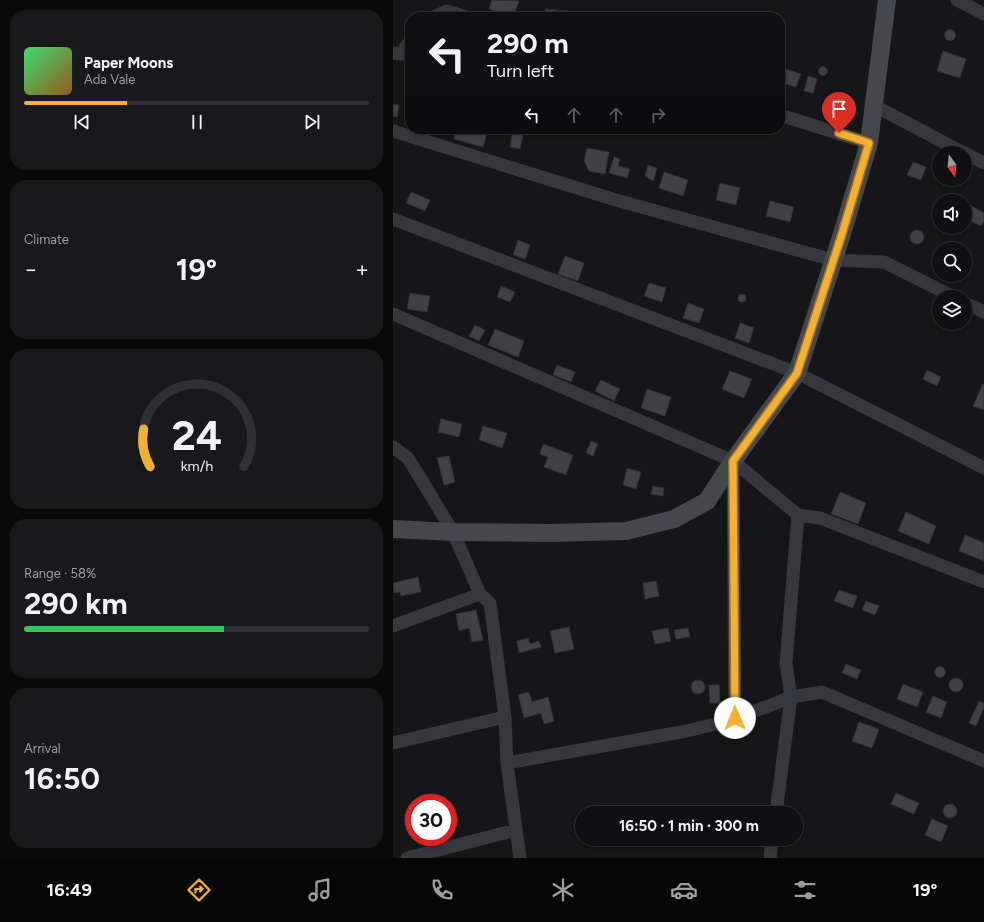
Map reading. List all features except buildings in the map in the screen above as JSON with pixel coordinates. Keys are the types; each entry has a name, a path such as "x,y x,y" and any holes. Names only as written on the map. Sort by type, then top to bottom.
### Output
{"street":[{"path":"393,529 453,532 551,533 626,531 674,519 707,500 733,461 797,373 842,234 869,143 887,0"},
{"path":"957,0 984,14"},
{"path":"445,6 456,12"},
{"path":"393,53 401,54 405,49"},
{"path":"873,105 952,146"},
{"path":"785,117 869,143"},
{"path":"393,131 616,200 833,260 884,262 940,290"},
{"path":"972,157 984,163"},
{"path":"393,219 797,373 984,468"},
{"path":"972,306 984,312"},
{"path":"393,314 733,461 798,515 820,518 984,582"},
{"path":"393,447 408,458 453,532 480,594 490,603 505,717 507,763 520,858"},
{"path":"733,461 735,718"},
{"path":"777,806 791,697 786,663 798,515"},
{"path":"393,626 480,594"},
{"path":"507,763 687,731 735,718 791,697 822,692 984,761"},
{"path":"393,743 505,717"},
{"path":"407,858 516,830"},
{"path":"770,858 771,846"}],"route":[{"path":"735,718 733,461 797,373 842,234 869,143 839,133"}]}
